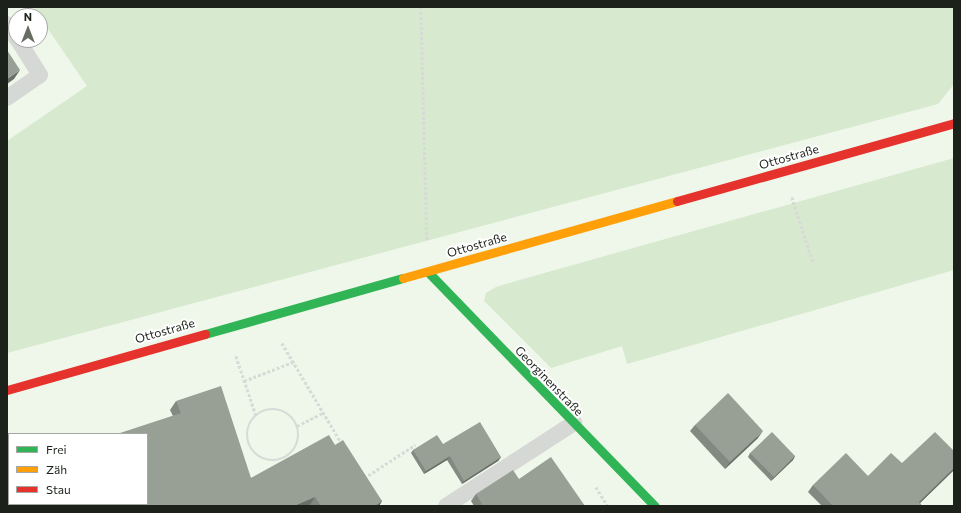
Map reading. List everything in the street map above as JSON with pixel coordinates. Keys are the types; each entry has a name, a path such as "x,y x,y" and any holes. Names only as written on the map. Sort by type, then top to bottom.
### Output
{"street":[{"name":"Ottostraße","path":"7,390 954,123"},
{"name":"Georginenstraße","path":"428,272 655,506"}],"lane":[{"path":"7,98 40,75 23,48"},
{"path":"446,506 574,423"}],"path":[{"path":"421,7 428,272"},
{"path":"784,171 813,263"},
{"path":"282,343 322,413 347,452"},
{"path":"236,356 256,415"},
{"path":"244,381 293,362"},
{"path":"267,410 280,410 290,416 297,426 298,439 289,454 272,461 260,458 246,438 248,425 256,415 267,410"},
{"path":"297,426 322,413"},
{"path":"359,472 363,478 415,445"}],"green space":[{"path":"33,7 954,7 954,84 938,104 7,353 7,141 87,86 48,29 48,8"},
{"path":"954,158 954,270 627,364 622,346 551,368 484,301 486,293 496,287"}],"building":[{"path":"7,50 20,70 7,79"},
{"path":"221,386 251,478 329,435 335,445 343,440 382,501 375,506 321,506 315,497 294,506 84,506 148,505 148,433 120,433 181,413 176,401"},
{"path":"728,393 763,431 730,462 695,425"},
{"path":"480,422 501,457 464,481 450,456 426,471 413,450 437,435 443,444"},
{"path":"772,432 795,456 774,477 750,453"},
{"path":"935,432 954,451 954,468 919,502 922,506 833,506 813,485 846,453 868,476 891,453 902,463"},
{"path":"551,457 585,506 479,506 482,504 476,494 513,470 519,479"}],"traffic: fast":[{"path":"428,272 655,506"},
{"path":"205,334 403,278"}],"traffic: slow":[{"path":"403,278 677,201"}],"traffic: jam":[{"path":"677,201 954,123"},
{"path":"7,390 205,334"}]}
